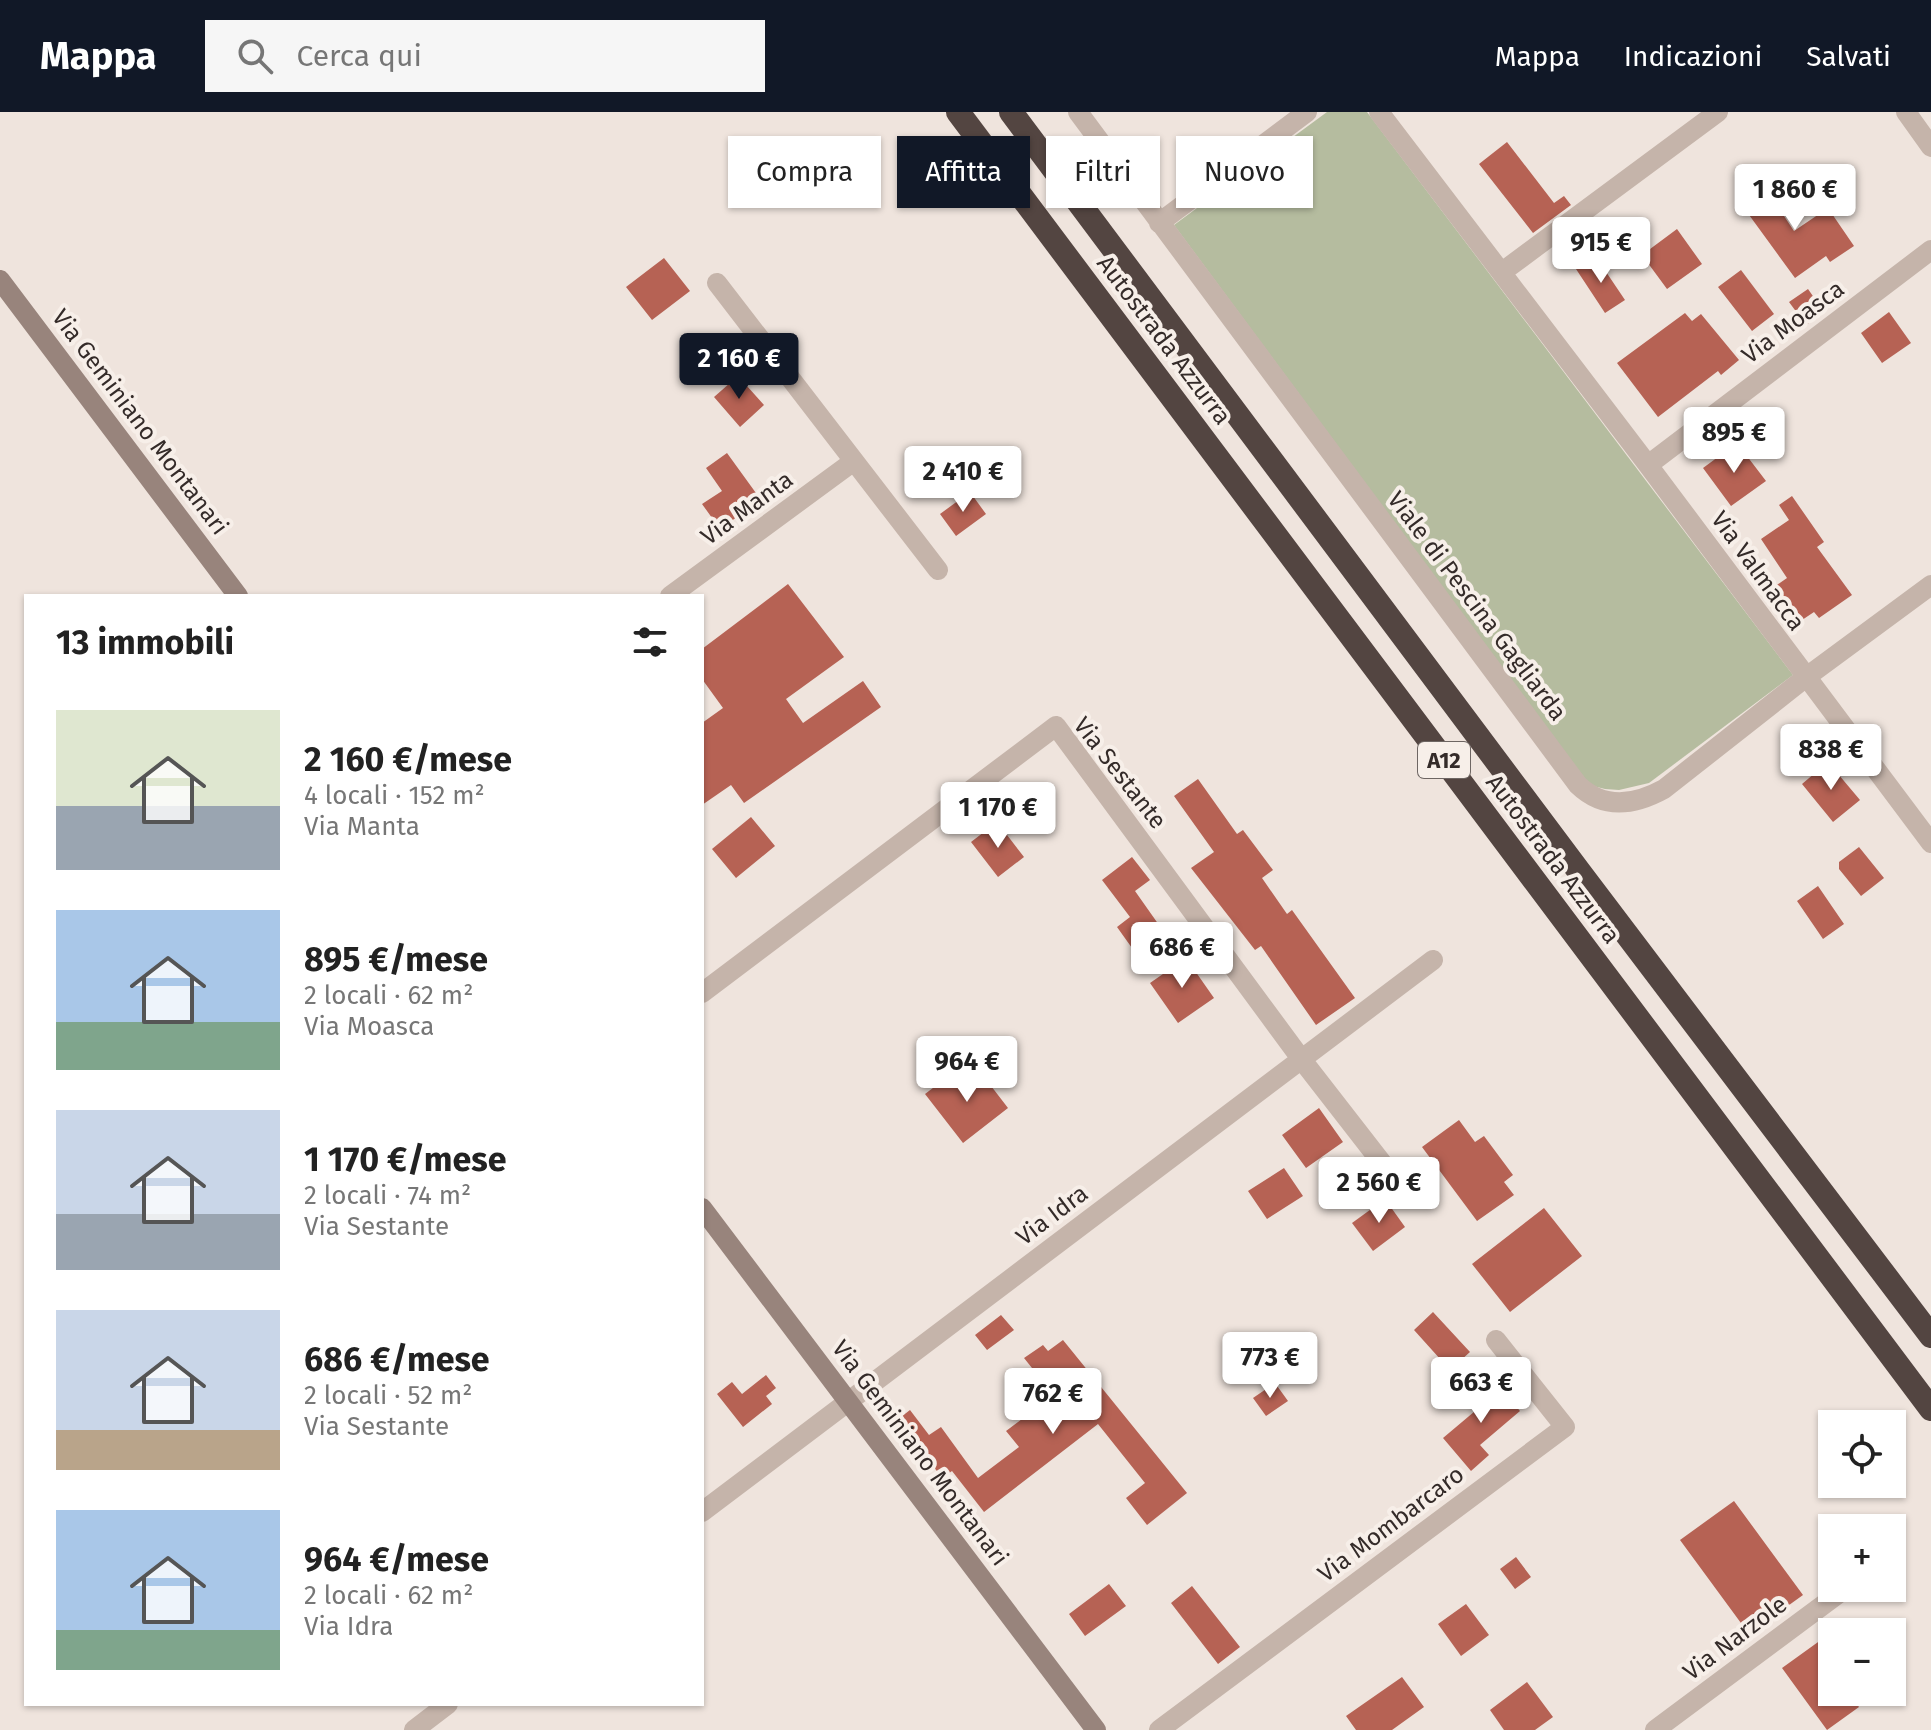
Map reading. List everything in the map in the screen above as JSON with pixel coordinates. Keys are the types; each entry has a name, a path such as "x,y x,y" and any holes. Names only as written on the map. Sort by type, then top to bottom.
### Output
{"highway":[{"name":"Autostrada Azzurra","path":"958,112 1931,1409"},
{"name":"Autostrada Azzurra","path":"1011,112 1931,1336"}],"street":[{"name":"Viale di Pescina Gagliarda","path":"1078,112 1585,792 1603,801 1616,803 1633,802 1664,789 1805,678 1931,585"},
{"path":"1159,223 1307,112"},
{"name":"Via Valmacca","path":"1379,112 1931,843"},
{"path":"1502,272 1718,112"},
{"path":"1908,113 1931,147"},
{"name":"Via Moasca","path":"1648,465 1931,250"},
{"name":"Via Geminiano Montanari","path":"0,280 236,594"},
{"path":"717,283 938,570"},
{"name":"Via Manta","path":"673,594 854,461"},
{"name":"Via Sestante","path":"704,991 1056,726 1302,1060 1382,1163"},
{"name":"Via Idra","path":"704,1510 1433,960"},
{"name":"Via Geminiano Montanari","path":"704,1211 1096,1730"},
{"name":"Via Mombarcaro","path":"1159,1730 1565,1427 1496,1340"},
{"name":"Via Narzole","path":"1655,1730 1827,1602"},
{"path":"414,1730 445,1706"}],"green space":[{"path":"1327,112 1367,112 1793,675 1649,783 1619,790 1593,786 1584,779 1174,225 1197,208 1313,208 1313,136 1295,136"}],"building":[{"path":"1507,142 1554,203 1564,196 1571,205 1533,233 1479,164"},
{"path":"1760,180 1794,231 1828,208 1854,246 1830,262 1826,256 1795,278 1736,197"},
{"path":"1677,229 1702,264 1667,289 1642,255"},
{"path":"1596,257 1625,300 1605,313 1576,269"},
{"path":"664,258 690,291 652,320 626,287"},
{"path":"1741,270 1774,314 1752,331 1718,287"},
{"path":"1808,289 1824,312 1806,325 1789,302"},
{"path":"1889,312 1911,343 1882,363 1861,333"},
{"path":"1685,313 1692,321 1701,314 1739,360 1721,375 1718,371 1658,417 1617,363"},
{"path":"738,376 764,405 740,427 714,397"},
{"path":"1737,443 1766,481 1731,506 1703,468"},
{"path":"727,453 761,500 720,529 702,504 722,491 706,468"},
{"path":"970,492 986,514 956,536 940,514"},
{"path":"1792,496 1824,542 1817,547 1852,595 1819,618 1814,612 1799,622 1774,587 1787,578 1761,539 1789,520 1779,505"},
{"path":"788,584 844,657 786,699 803,723 863,681 881,707 744,803 731,785 704,804 704,722 723,708 704,682 704,647"},
{"path":"1828,762 1860,800 1833,822 1802,784"},
{"path":"1198,779 1237,834 1243,830 1273,870 1262,878 1287,914 1292,910 1355,998 1316,1025 1261,946 1255,950 1191,868 1214,852 1174,796"},
{"path":"751,817 775,846 736,878 712,849"},
{"path":"997,822 1024,857 998,877 971,842"},
{"path":"1859,847 1884,878 1861,896 1839,869 1839,862"},
{"path":"1132,857 1150,880 1135,891 1166,935 1137,955 1117,927 1130,917 1102,880"},
{"path":"1818,886 1844,924 1823,939 1797,901"},
{"path":"1186,958 1214,998 1178,1023 1150,983"},
{"path":"978,1069 1008,1108 963,1143 925,1094 950,1075 957,1084"},
{"path":"1319,1108 1343,1142 1306,1168 1282,1135"},
{"path":"1459,1120 1475,1142 1484,1136 1513,1175 1504,1182 1514,1195 1477,1221 1422,1147"},
{"path":"1284,1168 1303,1196 1267,1219 1248,1191"},
{"path":"1385,1199 1405,1227 1373,1251 1352,1223"},
{"path":"1544,1208 1582,1256 1510,1312 1472,1264"},
{"path":"1433,1312 1470,1352 1450,1370 1414,1330"},
{"path":"1001,1315 1014,1330 987,1350 975,1335"},
{"path":"1063,1340 1187,1493 1147,1525 1126,1498 1145,1483 1098,1424 984,1512 952,1471 942,1478 913,1439 907,1444 892,1424 910,1410 929,1435 941,1427 978,1478 1019,1447 1006,1431 1022,1419 1015,1411 1022,1405 1015,1396 1040,1378 1024,1358 1043,1345 1048,1351"},
{"path":"766,1375 776,1388 766,1396 772,1404 743,1427 717,1394 732,1382 742,1394"},
{"path":"1494,1381 1520,1411 1480,1445 1489,1455 1471,1471 1443,1438 1481,1406 1473,1398"},
{"path":"1275,1383 1288,1401 1266,1416 1253,1398"},
{"path":"1734,1501 1803,1595 1749,1634 1680,1540"},
{"path":"1516,1557 1531,1577 1515,1589 1500,1569"},
{"path":"1109,1584 1126,1606 1085,1636 1069,1614"},
{"path":"1192,1586 1240,1647 1218,1664 1171,1603"},
{"path":"1466,1604 1489,1635 1461,1656 1438,1624"},
{"path":"1818,1642 1818,1706 1859,1707 1827,1730 1782,1668"},
{"path":"1402,1677 1424,1707 1392,1730 1356,1730 1346,1716"},
{"path":"1527,1682 1553,1717 1535,1730 1504,1730 1490,1710"}]}
